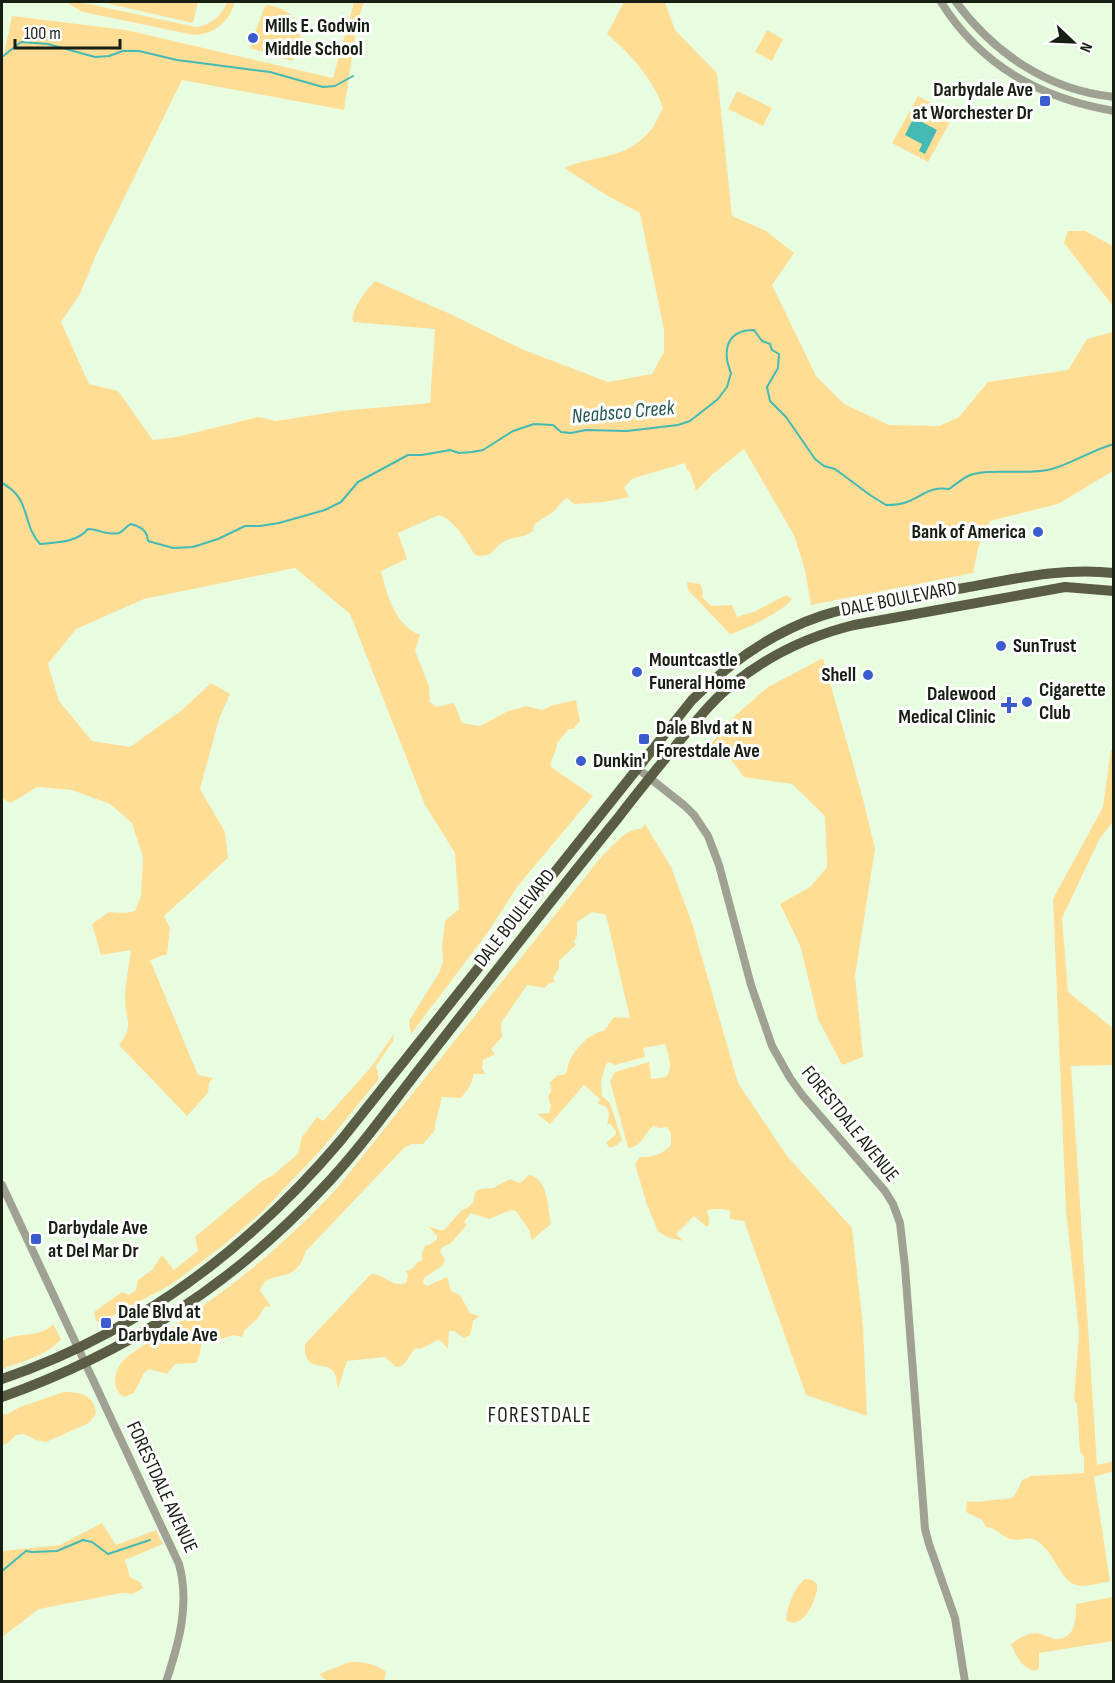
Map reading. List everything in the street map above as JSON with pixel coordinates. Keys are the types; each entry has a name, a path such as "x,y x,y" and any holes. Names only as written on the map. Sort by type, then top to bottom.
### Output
{"main road":[{"name":"DALE BOULEVARD","path":"2,1379 79,1347 139,1316 201,1275 291,1197 342,1139 692,700 708,684 757,646 822,616 870,604 1043,573 1084,571 1113,573"},
{"name":"DALE BOULEVARD","path":"2,1397 86,1363 139,1336 210,1290 270,1241 323,1189 650,778 704,712 732,685 772,657 812,637 854,625 1040,591 1081,587 1113,591"}],"street":[{"path":"941,2 977,47 1006,70 1057,97 1113,111"},
{"path":"956,2 992,43 1022,65 1079,91 1113,97"},
{"name":"FORESTDALE AVENUE","path":"637,768 690,810 708,836 719,865 764,1027 781,1064 805,1098 885,1191 897,1213 902,1233 925,1529 955,1618 966,1682"},
{"name":"FORESTDALE AVENUE","path":"2,1185 173,1547 182,1574 185,1597 182,1624 166,1682"}],"shaded area":[{"path":"65,2 80,2 196,27 215,19 227,2 235,2 229,15 220,26 194,35 83,12"},
{"path":"101,2 198,2 193,23"},
{"path":"354,2 364,2 357,24 344,110 182,80 97,253 80,294 61,322 89,384 118,391 153,440 177,437 258,417 276,421 340,411 430,403 435,329 353,322 354,311 375,281 524,350 608,382 652,374 664,352 664,330 640,213 564,168 630,148 653,127 663,108 659,97 640,67 607,34 624,2 665,2 675,30 717,73 732,216 766,231 794,253 772,285 816,376 844,404 889,425 939,426 959,417 988,382 1068,370 1087,339 1113,332 1113,471 1058,504 990,521 978,548 973,573 811,605 805,570 794,535 744,449 696,491 685,463 632,479 624,488 629,497 604,502 574,504 567,498 552,513 534,525 533,531 505,541 486,555 475,555 455,526 439,515 398,533 407,559 381,571 389,599 398,617 411,630 420,635 415,651 429,686 430,702 436,707 454,703 462,723 480,726 508,711 526,706 542,710 576,700 580,721 573,729 569,729 557,743 551,767 593,796 517,887 488,932 411,1034 409,1021 439,973 443,962 445,921 459,909 455,853 425,805 350,614 295,568 144,599 76,629 48,664 59,701 92,741 130,747 182,710 211,683 230,694 219,719 200,789 225,832 228,858 164,916 170,928 167,954 150,960 198,1075 213,1078 209,1083 208,1093 187,1116 119,1045 128,1027 125,993 131,950 101,955 92,924 109,912 135,911 141,896 143,857 132,823 110,804 72,790 37,787 11,803 2,798 2,64 12,16 126,30 333,78"},
{"path":"267,5 287,12 298,25 300,42 292,61 250,48"},
{"path":"767,30 783,39 772,61 755,52"},
{"path":"737,91 772,108 763,126 728,109"},
{"path":"918,96 954,115 928,162 892,143"},
{"path":"1068,231 1085,231 1113,246 1113,306 1064,243"},
{"path":"687,582 700,584 702,597 711,606 732,605 737,617 756,611 786,595 792,599 773,614 730,634 688,590"},
{"path":"823,658 875,849 855,976 863,1057 842,1065 818,1019 800,945 780,904 810,887 827,867 825,816 792,784 744,777 726,753 706,750 730,720 768,687"},
{"path":"1113,749 1113,822 1100,838 1062,918 1068,992 1114,1029 1113,1065 1071,1066 1097,1465 1114,1461 1113,1471 1094,1477 1110,1582 1083,1586 1069,1582 1039,1542 1031,1538 1015,1540 1007,1538 986,1527 982,1520 966,1512 967,1501 980,1502 1012,1498 1022,1480 1031,1476 1084,1473 1077,1404 1074,1399 1079,1333 1066,1210 1053,899 1103,807 1111,750"},
{"path":"645,824 671,867 692,923 738,1083 787,1156 852,1228 863,1326 867,1416 806,1395 744,1221 730,1219 730,1211 712,1209 707,1211 709,1226 694,1216 676,1234 683,1241 667,1237 658,1231 647,1205 635,1164 640,1157 657,1155 671,1145 671,1133 667,1127 653,1126 639,1143 628,1148 610,1081 615,1072 649,1062 651,1079 666,1077 670,1066 665,1044 643,1048 645,1057 615,1065 609,1062 606,1064 601,1081 602,1096 610,1103 622,1140 617,1145 610,1148 606,1143 616,1134 616,1131 610,1124 607,1124 609,1114 607,1109 598,1104 600,1099 584,1085 550,1124 537,1114 549,1113 550,1082 558,1075 566,1073 570,1059 580,1045 593,1035 604,1031 614,1017 630,1018 606,915 592,912 577,922 577,936 574,942 576,945 559,961 559,968 553,978 555,982 548,984 545,988 527,985 501,1023 502,1037 491,1049 495,1054 483,1060 482,1068 485,1074 474,1074 470,1086 461,1098 442,1097 435,1130 423,1144 412,1144 404,1148 306,1251 295,1270 265,1282 260,1291 271,1306 265,1307 257,1319 244,1331 242,1337 233,1335 222,1339 212,1333 207,1335 202,1341 196,1363 175,1364 167,1374 149,1369 144,1373 134,1393 124,1397 120,1394 115,1381 122,1362 243,1276 323,1203 602,856 625,834 641,829"},
{"path":"394,1034 393,1041 376,1066 379,1079 320,1151 261,1213 172,1284 99,1323 96,1320 94,1312 122,1292 129,1295 136,1290 138,1280 152,1270 162,1255 174,1270 198,1251 195,1237 298,1154 302,1137 317,1117 323,1121 371,1067"},
{"path":"529,1175 535,1177 544,1188 551,1224 532,1240 529,1230 516,1211 511,1210 489,1219 471,1213 464,1222 467,1225 450,1244 441,1250 445,1259 442,1266 424,1278 423,1283 427,1286 447,1277 451,1291 460,1295 470,1313 479,1316 473,1321 469,1336 464,1338 454,1331 449,1331 448,1349 438,1340 420,1349 416,1348 403,1365 396,1367 385,1357 347,1361 338,1389 336,1376 331,1369 308,1360 305,1354 305,1344 371,1274 376,1274 396,1284 406,1283 408,1276 406,1271 422,1260 425,1246 437,1239 428,1226 444,1230 462,1210 473,1203 475,1192 480,1189 493,1188 510,1179 520,1183"},
{"path":"53,1324 61,1339 56,1344 34,1357 2,1369 2,1341 15,1336 41,1332"},
{"path":"64,1392 81,1394 90,1399 96,1414 89,1423 46,1442 24,1434 16,1435 8,1443 2,1445 2,1414"},
{"path":"102,1523 116,1545 156,1530 163,1544 125,1560 130,1577 140,1582 143,1588 133,1594 122,1593 39,1609 2,1637 2,1551 60,1545"},
{"path":"805,1579 817,1584 815,1597 803,1618 792,1623 786,1620 788,1609 792,1597"},
{"path":"1113,1597 1113,1641 1039,1653 1039,1668 1035,1671 1026,1667 1018,1657 1011,1644 1016,1640 1037,1633 1055,1639 1067,1636 1073,1628 1076,1604"},
{"path":"350,1662 378,1667 386,1672 384,1681 327,1681 319,1674"}],"water":[{"path":"917,111 923,114 920,121 937,130 925,154 919,151 922,144 905,135"}],"waterway":[{"path":"2,57 21,42 48,44 95,57 109,56 123,51 139,51 177,60 270,72 323,87 335,86 353,76"},
{"name":"Neabsco Creek","path":"2,483 18,496 30,528 40,544 72,539 88,529 111,534 119,533 131,524 143,529 148,541 173,548 193,547 218,539 245,526 279,523 325,510 341,502 358,482 408,455 450,450 459,453 483,450 513,431 534,424 553,425 561,432 571,433 586,430 627,431 678,425 690,421 718,399 727,387 731,373 727,350 732,338 745,331 754,330 762,341 770,344 772,350 779,354 778,368 767,387 770,401 786,417 815,459 824,466 835,469 886,505 904,503 932,490 949,489 976,473 1032,472 1052,469 1114,444"},
{"path":"2,1571 26,1551 57,1551 83,1540 92,1542 108,1554 150,1540"}],"place":[{"name":"Mills E. Godwin Middle School","path":"253,38"},
{"name":"Darbydale Ave at Worchester Dr","path":"1045,101"},
{"name":"Bank of America","path":"1038,532"},
{"name":"SunTrust","path":"1001,646"},
{"name":"Mountcastle Funeral Home","path":"637,672"},
{"name":"Shell","path":"868,675"},
{"name":"Cigarette Club","path":"1027,702"},
{"name":"Dalewood Medical Clinic","path":"1009,705"},
{"name":"Dale Blvd at N Forestdale Ave","path":"644,739"},
{"name":"Dunkin'","path":"581,761"},
{"name":"Darbydale Ave at Del Mar Dr","path":"36,1239"},
{"name":"Dale Blvd at Darbydale Ave","path":"106,1323"}],"district":[{"name":"FORESTDALE","path":"540,1415"}]}
